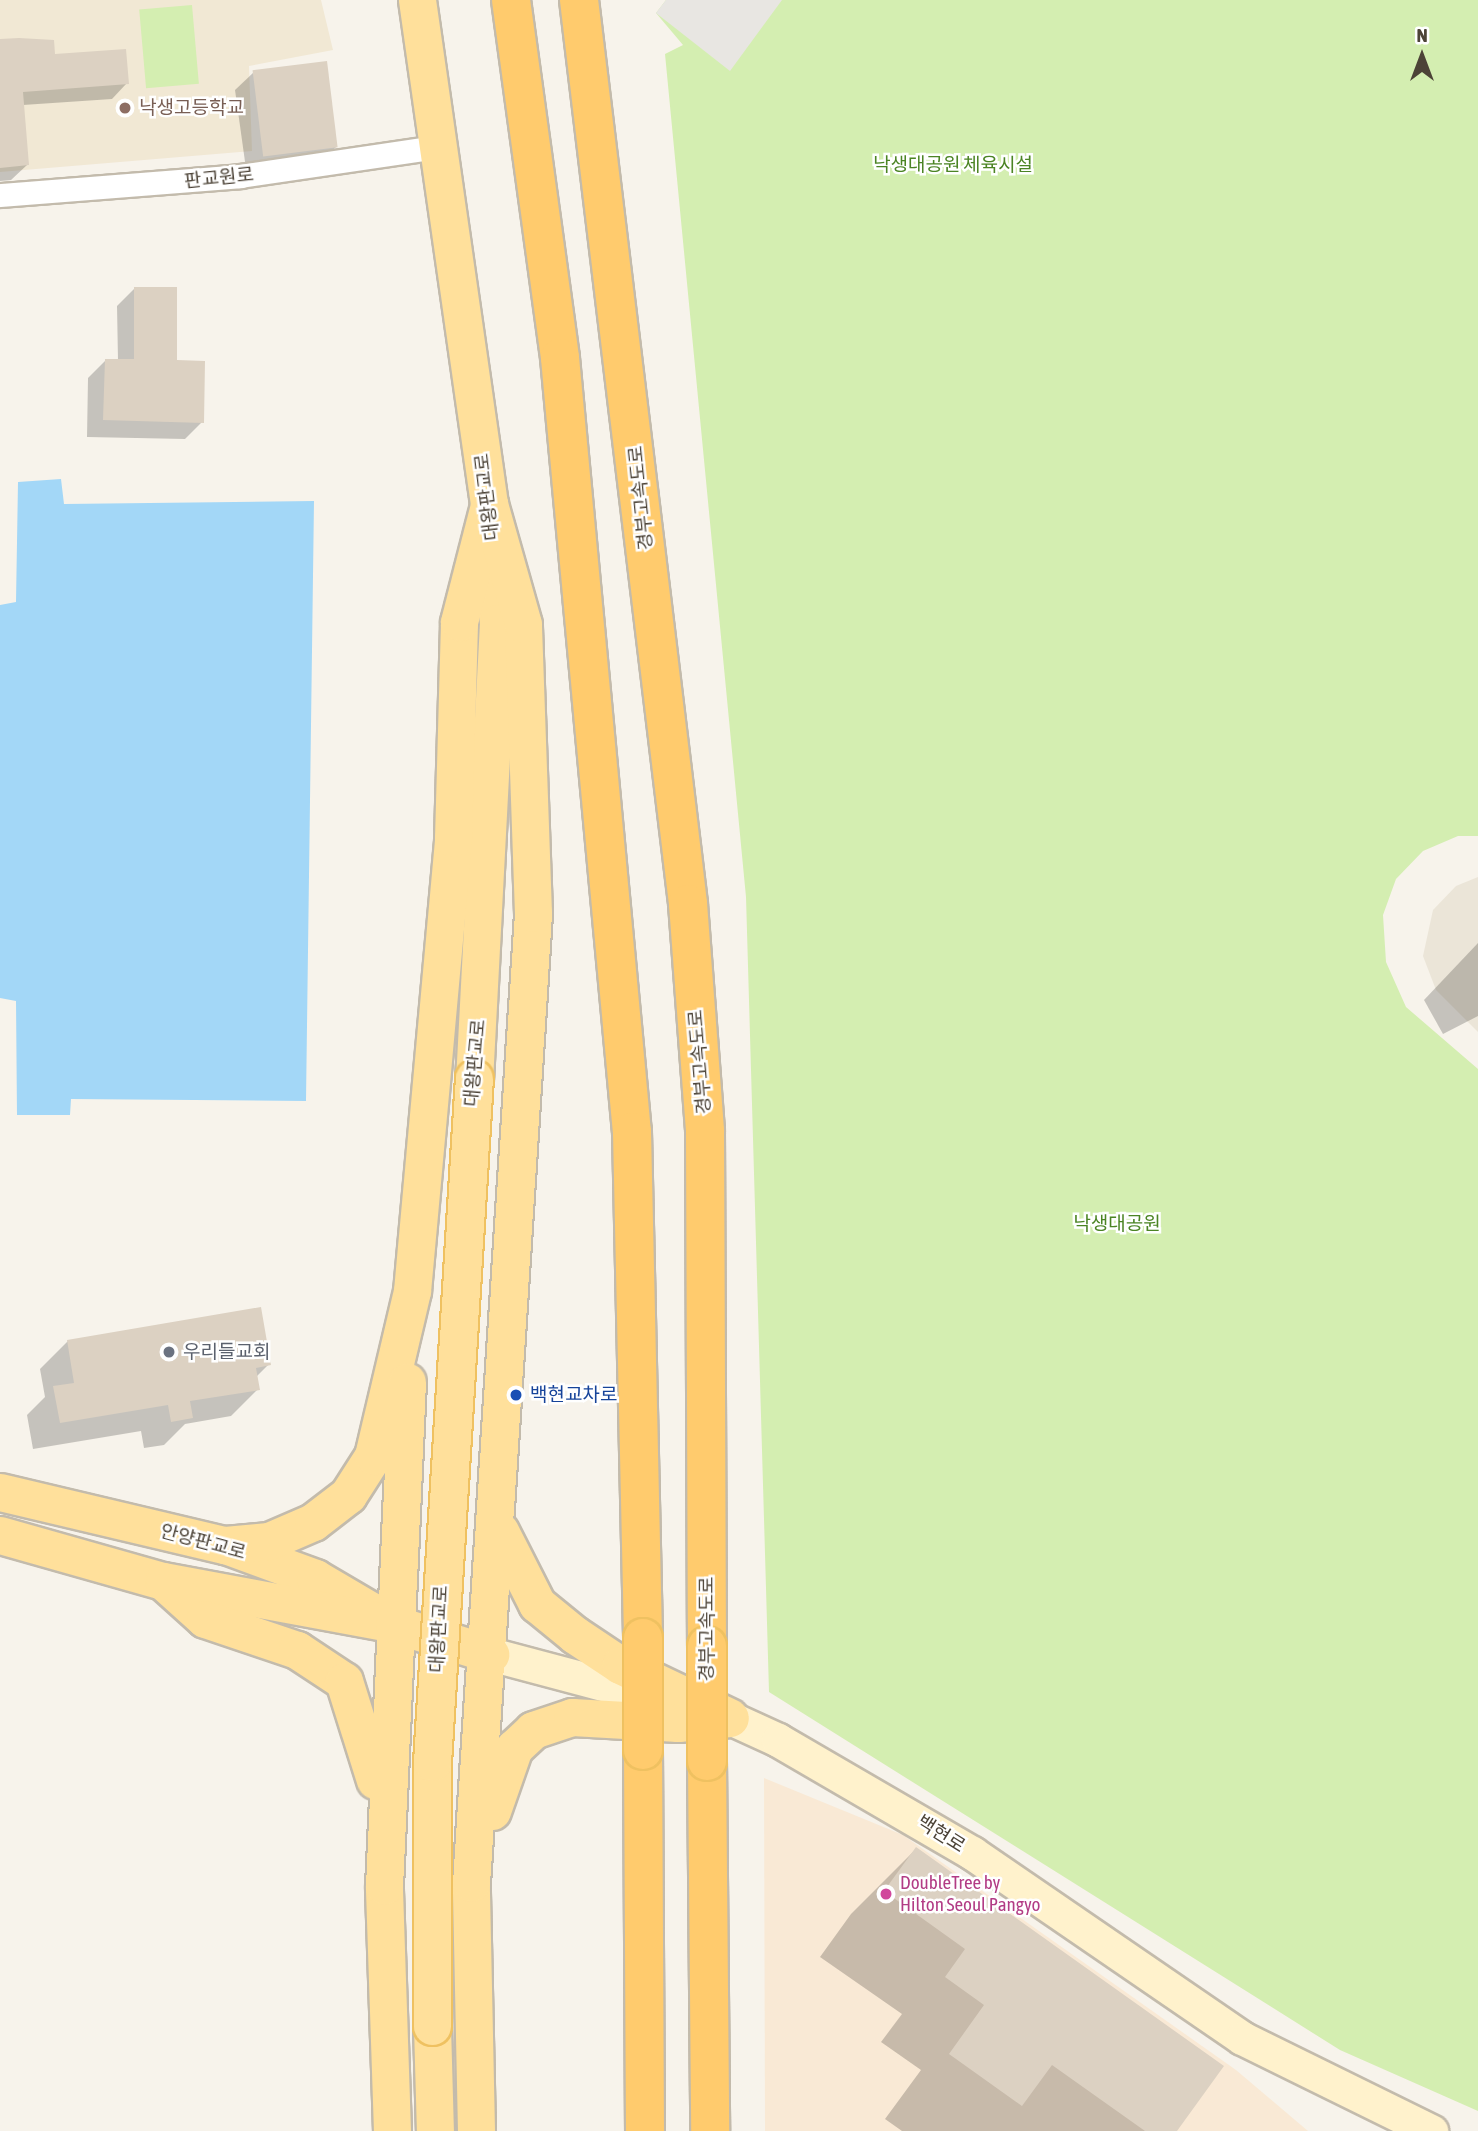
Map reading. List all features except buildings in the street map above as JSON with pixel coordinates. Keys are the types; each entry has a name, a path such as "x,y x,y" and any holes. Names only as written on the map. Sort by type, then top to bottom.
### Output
{"highway":[{"path":"511,0 560,358 632,1132 643,1638 645,2131"},
{"name":"경부고속도로","path":"579,0 688,904 705,1131 709,2131"}],"main road":[{"name":"대왕판교로","path":"417,0 489,504 497,683 432,1762 432,2025 435,2131"},
{"path":"384,1886 394,1624 412,1291 453,838 459,622 489,504"},
{"path":"476,2131 471,1883 490,1654 514,1135 533,912 523,624 489,504"},
{"path":"225,1545 269,1541 313,1522 348,1495 373,1456 412,1291"},
{"name":"안양판교로","path":"0,1492 225,1545 316,1578 394,1624"},
{"path":"496,1521 537,1604 575,1635 620,1665 730,1718"},
{"name":"안양판교로","path":"0,1535 163,1581 394,1624 490,1654"},
{"path":"163,1581 205,1619 297,1650 344,1681 375,1773 384,1886 391,2131"},
{"name":"백현로","path":"490,1654 730,1718 884,1797 1242,2038 1431,2131"},
{"path":"471,1883 496,1789 514,1748 533,1730 572,1717 678,1723 730,1718"}],"street":[{"name":"판교원로","path":"0,195 240,176 437,147"}],"shaded area":[{"name":"낙생고등학교","path":"0,0 321,0 333,50 249,66 252,151 0,172"},
{"path":"666,0 782,0 730,71 656,13"},
{"path":"1478,877 1478,1032 1436,990 1423,956 1433,910 1456,886"},
{"path":"764,1778 903,1835 1236,2070 1308,2131 765,2131"}],"green space":[{"name":"낙생대공원","path":"666,0 1478,0 1478,836 1458,836 1423,851 1396,879 1383,915 1386,962 1406,1007 1478,1069 1478,2111 1340,2050 769,1692 746,897 665,54 683,45 656,13"},
{"path":"192,5 199,84 146,88 139,10"}],"water":[{"path":"61,479 64,504 314,501 306,1101 71,1099 70,1115 17,1115 16,1001 0,998 0,605 16,602 18,482"}],"place":[{"name":"낙생고등학교","path":"125,108"},
{"name":"우리들교회","path":"169,1352"},
{"name":"백현교차로","path":"516,1395"},
{"name":"DoubleTree by Hilton Seoul Pangyo","path":"886,1894"}],"park label":[{"name":"낙생대공원 체육시설","path":"953,165"}]}
